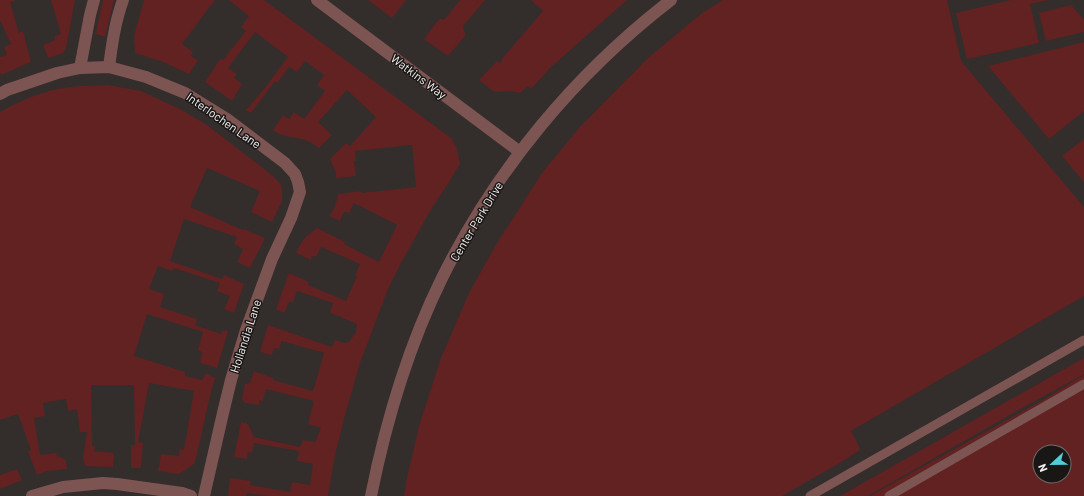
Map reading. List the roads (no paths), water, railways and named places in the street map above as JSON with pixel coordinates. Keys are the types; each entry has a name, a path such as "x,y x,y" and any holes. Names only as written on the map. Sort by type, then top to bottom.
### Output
{"street":[{"path":"80,68 94,0"},
{"path":"109,68 112,38 123,0"},
{"name":"Watkins Way","path":"317,0 520,152"},
{"name":"Center Park Drive","path":"371,496 378,459 390,413 406,366 424,319 460,244 502,178 541,125 595,67 625,38 671,0"},
{"name":"Interlochen Lane","path":"0,94 7,90 57,73 80,68 109,68 146,77 185,93 227,119 285,163 295,174 298,182"},
{"name":"Hollandia Lane","path":"204,496 222,413 231,380 252,311 272,259 296,206 300,192 298,182"},
{"path":"32,496 63,486 103,483 182,493 191,496"}],"lane":[{"path":"810,496 1084,340"},
{"path":"889,496 1084,384"}]}
